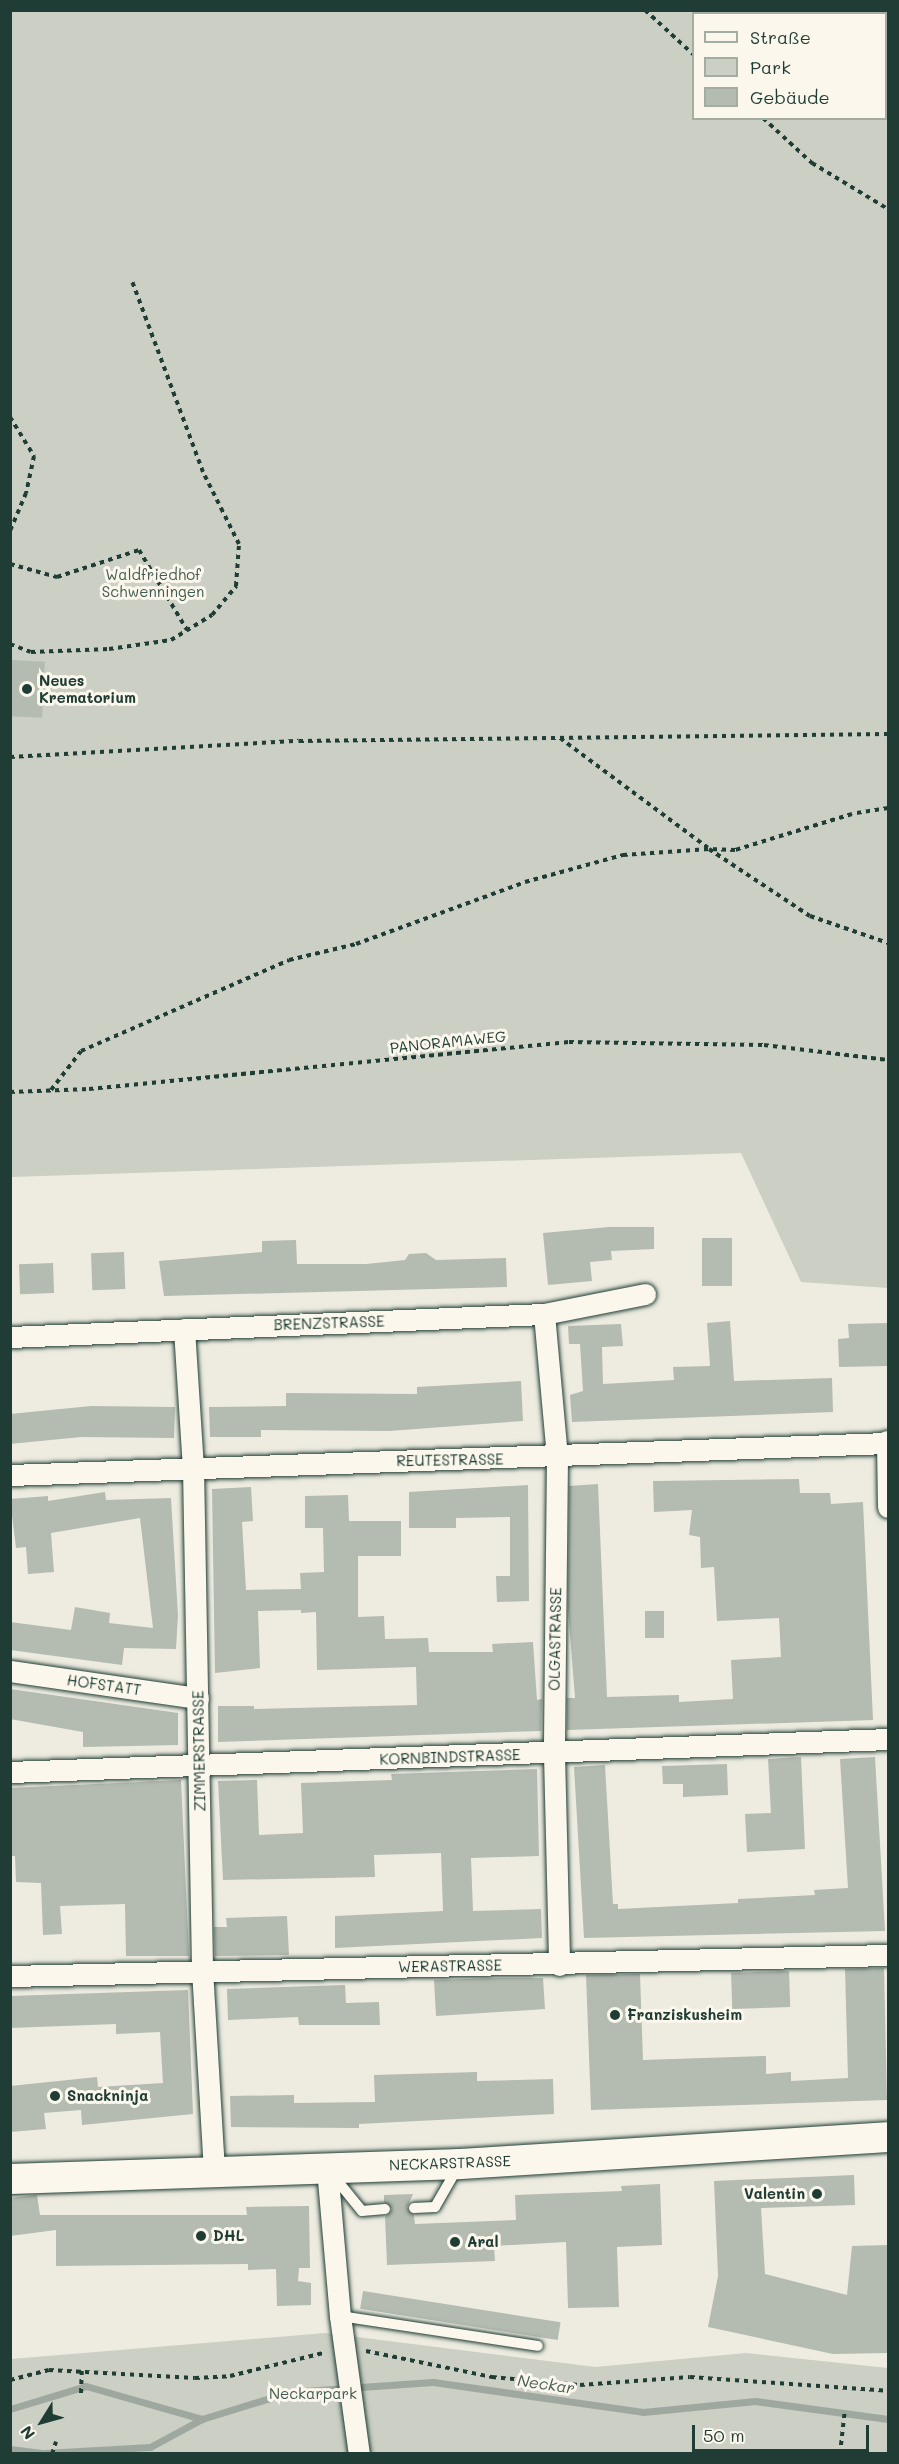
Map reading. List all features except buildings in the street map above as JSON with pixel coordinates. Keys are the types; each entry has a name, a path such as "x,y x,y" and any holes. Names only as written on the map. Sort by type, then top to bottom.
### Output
{"main road":[{"name":"NECKARSTRASSE","path":"10,2179 460,2164 888,2137"}],"street":[{"name":"BRENZSTRASSE","path":"10,1337 544,1314 645,1294"},
{"name":"OLGASTRASSE","path":"544,1314 557,1457 554,1754 559,1965"},
{"name":"ZIMMERSTRASSE","path":"183,1329 193,1467 202,1969 214,2173"},
{"name":"REUTESTRASSE","path":"10,1475 193,1467 557,1457 888,1442"},
{"path":"888,1442 888,1507"},
{"name":"HOFSTATT","path":"10,1671 198,1698"},
{"name":"KORNBINDSTRASSE","path":"10,1772 554,1754 888,1739"},
{"name":"WERASTRASSE","path":"10,1976 202,1969 559,1965 888,1955"},
{"path":"327,2168 340,2316 359,2454"}],"lane":[{"path":"414,2208 435,2207 460,2164"},
{"path":"327,2168 362,2211 385,2210"},
{"path":"340,2316 538,2346"}],"path":[{"path":"645,10 692,54"},
{"path":"765,120 812,163 888,209"},
{"path":"10,644 31,652 109,649 171,640 212,615 236,586 239,544 203,472 132,282"},
{"path":"10,417 34,456 26,493 10,531"},
{"path":"10,564 57,577 139,550 187,630"},
{"path":"10,757 299,741 888,734"},
{"path":"559,738 709,849 810,916 888,943"},
{"path":"51,1090 81,1051 289,960 356,944 525,882 623,855 709,849 735,850 852,814 888,808"},
{"name":"PANORAMAWEG","path":"10,1092 569,1042 764,1045 888,1060"},
{"path":"10,2380 49,2370 82,2369 195,2378 230,2376 345,2354 492,2377 580,2385 690,2377 888,2391"},
{"path":"81,2393 82,2369"},
{"path":"840,2454 845,2409"},
{"path":"52,2454 56,2442"}],"green space":[{"name":"Waldfriedhof Schwenningen","path":"11,11 888,11 888,1288 801,1282 741,1153 11,1177"},
{"name":"Neckarpark","path":"325,2333 595,2367 746,2353 888,2368 888,2453 11,2454 11,2359"}],"waterway":[{"name":"Neckar","path":"10,2409 86,2386 202,2419 289,2392 433,2382 643,2412 755,2401 888,2419"},
{"name":"Neckar","path":"10,2449 44,2453 150,2447 202,2419"}],"place":[{"name":"Neues Krematorium","path":"27,689"},
{"name":"Franziskusheim","path":"615,2015"},
{"name":"Snackninja","path":"55,2096"},
{"name":"Valentin","path":"817,2194"},
{"name":"DHL","path":"201,2236"},
{"name":"Aral","path":"455,2242"}]}
